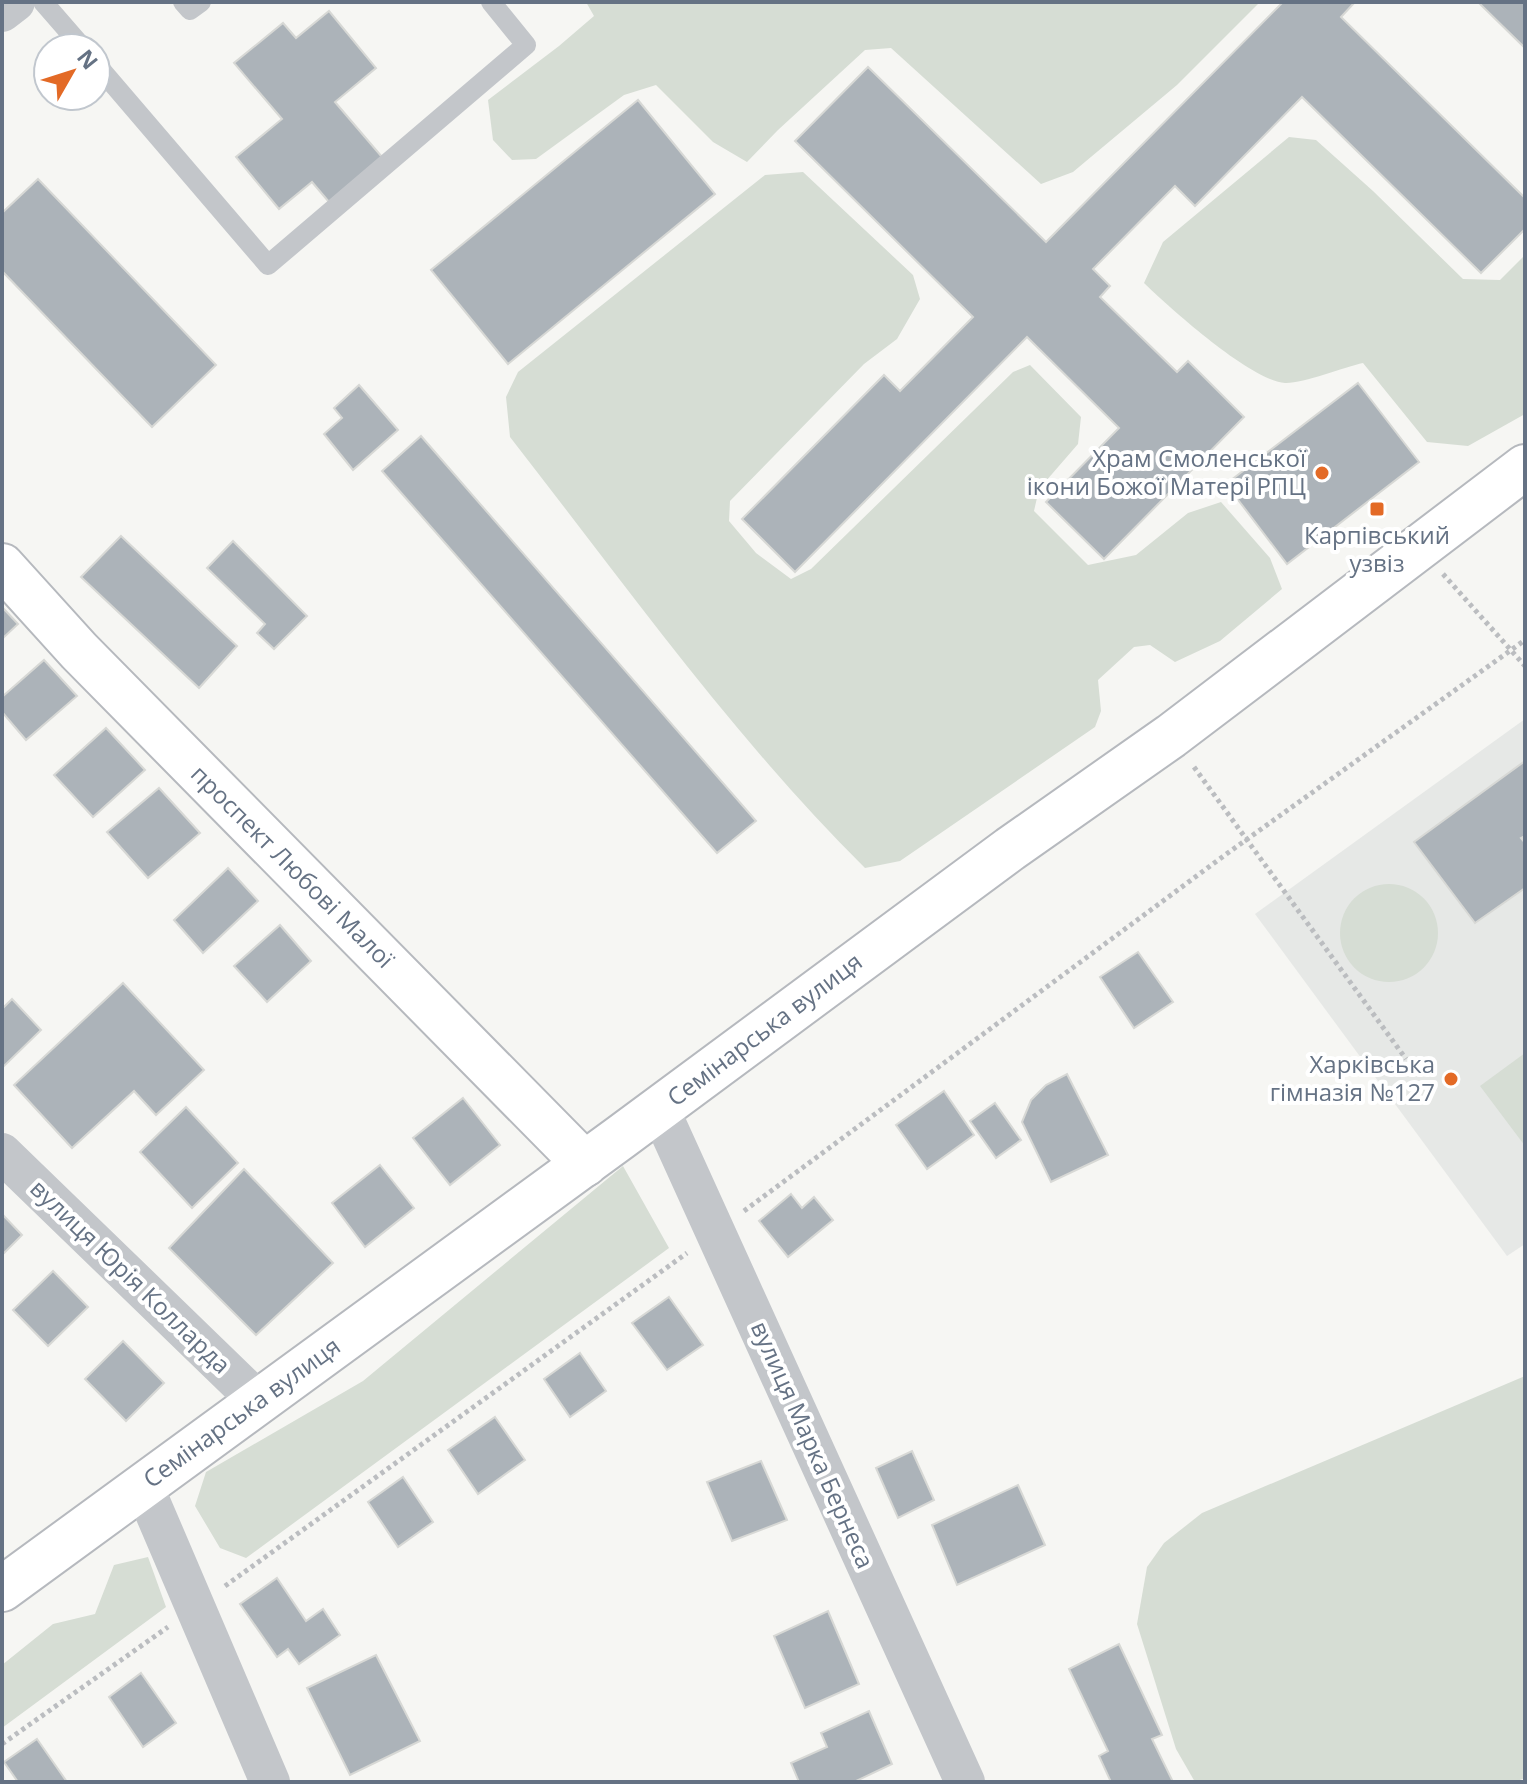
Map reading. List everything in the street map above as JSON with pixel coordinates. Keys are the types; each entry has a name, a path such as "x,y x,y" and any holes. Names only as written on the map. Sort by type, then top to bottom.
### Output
{"main road":[{"name":"Семінарська вулиця","path":"2,1589 585,1164 1010,849 1171,736 1525,467"},
{"name":"проспект Любові Малої","path":"2,566 79,651 585,1164"}],"street":[{"path":"2,12 15,2"},
{"name":"вулиця Марка Бернеса","path":"659,1108 965,1782"},
{"name":"вулиця Юрія Колларда","path":"2,1153 258,1401"},
{"path":"143,1485 270,1782"}],"lane":[{"path":"43,2 69,32"},
{"path":"183,2 190,10 201,2"},
{"path":"112,83 268,265 526,45 491,2"}],"path":[{"path":"1440,571 1525,666"},
{"path":"2,1744 716,1232 1246,841 1525,640"},
{"path":"1189,759 1406,1059"}],"shaded area":[{"path":"586,2 1260,2 1177,85 1073,172 1041,184 891,48 865,50 747,162 713,142 656,85 624,95 536,159 512,160 493,140 488,100 594,16"},
{"path":"1289,137 1316,140 1463,279 1500,280 1525,255 1525,414 1468,446 1427,442 1363,363 1292,383 1270,379 1212,342 1144,283 1163,242"},
{"path":"803,172 913,275 920,299 897,339 864,364 730,501 729,521 756,553 791,579 811,569 1013,372 1030,365 1081,417 1078,444 1039,489 1034,511 1088,565 1136,555 1188,513 1221,502 1270,558 1282,589 1220,641 1175,662 1150,645 1134,647 1098,680 1101,711 1095,727 900,861 865,868 725,713 510,437 506,397 518,372 765,175"},
{"name":"Харківська гімназія №127","path":"1525,719 1525,1244 1507,1256 1255,914"},
{"path":"1389,884 1408,888 1423,899 1434,914 1438,933 1434,952 1423,967 1408,978 1389,982 1370,978 1355,967 1344,952 1340,933 1344,914 1355,899 1370,888"},
{"path":"1525,1053 1525,1146 1480,1086"},
{"path":"623,1166 669,1248 246,1558 220,1548 195,1506 206,1472 363,1381"},
{"path":"1525,1376 1525,1778 1515,1782 1195,1782 1176,1749 1137,1624 1147,1567 1164,1543 1202,1513"},
{"path":"148,1557 166,1607 2,1728 2,1665 53,1624 95,1614 114,1565"}],"building":[{"path":"1283,2 1355,2 1341,17 1525,198 1525,229 1481,273 1302,97 1195,206 1175,186 1093,269 1110,286 1100,297 1177,372 1188,361 1244,417 1104,559 1046,502 1119,428 1027,337 795,572 742,519 884,375 900,391 973,317 795,141 868,67 1046,242"},
{"path":"1478,2 1525,2 1525,48"},
{"path":"329,11 376,68 335,102 382,157 329,202 312,182 279,209 236,157 282,119 234,63 283,23 296,38"},
{"path":"638,100 715,194 508,364 431,270"},
{"path":"38,179 216,365 152,427 2,271 2,213"},
{"name":"Храм Смоленської ікони Божої Матері РПЦ","path":"1358,383 1419,462 1287,564 1226,484"},
{"path":"359,385 398,430 353,470 324,434 342,418 334,408"},
{"path":"421,436 756,821 717,853 382,471"},
{"path":"121,536 237,646 199,688 81,577"},
{"path":"233,541 307,616 274,649 257,633 265,624 207,568"},
{"path":"2,607 18,624 2,639"},
{"path":"44,660 77,696 26,740 2,712 2,697"},
{"path":"106,728 145,770 93,817 54,775"},
{"path":"1525,761 1525,836 1521,838 1525,843 1525,888 1475,923 1414,842"},
{"path":"159,788 200,833 148,878 107,832"},
{"path":"228,868 258,901 203,953 174,920"},
{"path":"280,925 311,961 267,1002 234,966"},
{"path":"1138,952 1173,1002 1134,1028 1100,977"},
{"path":"123,983 204,1070 156,1115 134,1091 72,1148 14,1085"},
{"path":"12,999 41,1030 2,1068 2,1009"},
{"path":"1067,1074 1108,1155 1051,1182 1022,1122 1031,1100 1046,1085"},
{"path":"944,1091 974,1135 927,1169 896,1125"},
{"path":"463,1098 500,1145 450,1185 413,1138"},
{"path":"995,1103 1021,1140 996,1158 970,1121"},
{"path":"186,1107 238,1163 192,1208 140,1152"},
{"path":"380,1165 414,1208 365,1247 332,1203"},
{"path":"244,1169 333,1263 256,1335 169,1248"},
{"path":"791,1194 802,1208 814,1197 833,1220 788,1257 759,1221"},
{"path":"2,1214 22,1235 2,1255"},
{"path":"53,1271 88,1307 48,1346 13,1310"},
{"path":"669,1297 703,1345 667,1370 632,1323"},
{"path":"123,1341 164,1383 126,1421 85,1379"},
{"path":"580,1353 606,1391 570,1417 544,1379"},
{"path":"495,1417 525,1460 478,1494 448,1450"},
{"path":"912,1451 934,1500 898,1518 876,1468"},
{"path":"761,1461 787,1520 732,1541 707,1482"},
{"path":"403,1477 433,1522 398,1547 368,1502"},
{"path":"1018,1485 1045,1545 957,1585 932,1525"},
{"path":"277,1578 306,1621 323,1609 340,1635 299,1664 288,1649 277,1657 240,1604"},
{"path":"828,1611 859,1684 805,1708 774,1636"},
{"path":"1119,1644 1162,1735 1152,1739 1173,1782 1111,1782 1099,1756 1108,1751 1069,1669"},
{"path":"376,1655 420,1741 350,1775 307,1688"},
{"path":"141,1673 176,1723 143,1747 109,1697"},
{"path":"869,1711 892,1764 854,1782 799,1782 791,1763 827,1747 821,1733"},
{"path":"37,1739 67,1782 18,1782 4,1762"}],"place":[{"name":"Храм Смоленської ікони Божої Матері РПЦ","path":"1322,473"},
{"name":"Карпівський узвіз","path":"1377,509"},
{"name":"Харківська гімназія №127","path":"1451,1079"}]}
